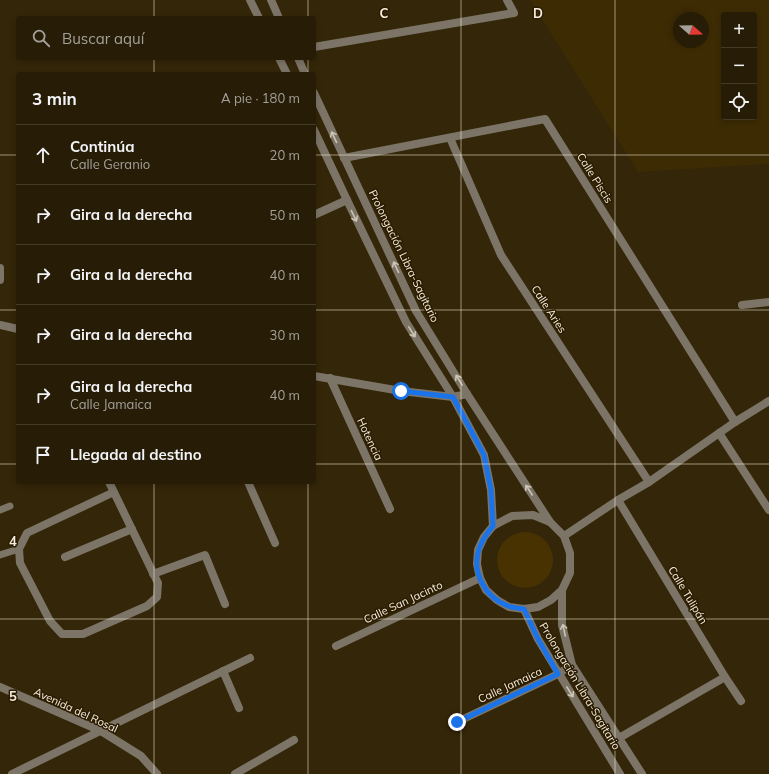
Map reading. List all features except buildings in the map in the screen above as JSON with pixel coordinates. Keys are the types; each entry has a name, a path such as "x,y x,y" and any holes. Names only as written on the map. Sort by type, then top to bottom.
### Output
{"street":[{"path":"250,0 258,16"},
{"path":"271,0 279,16"},
{"path":"316,46 514,12 507,0"},
{"path":"280,60 287,72"},
{"path":"299,60 304,72"},
{"name":"Prolongación Libra-Sagitario","path":"316,97 416,311 467,394 550,522"},
{"name":"Calle Piscis","path":"344,158 545,119 735,422"},
{"path":"316,134 406,322 453,397 484,455 491,490 493,526"},
{"name":"Calle Aries","path":"450,138 501,255 649,482"},
{"path":"316,214 347,200"},
{"path":"0,268 0,280"},
{"path":"742,305 769,302"},
{"path":"0,325 16,329"},
{"path":"316,376 401,391 453,397 467,394"},
{"name":"Hotencia","path":"330,378 390,509"},
{"path":"564,536 618,500 649,482 735,422 769,401"},
{"path":"719,433 769,510"},
{"path":"110,484 114,492 154,574 158,583 157,597 147,606 84,634 62,634 50,621 20,563 19,549 27,533 114,492"},
{"path":"249,484 275,543"},
{"name":"Calle Tulipán","path":"618,500 741,701"},
{"path":"533,515 550,522 564,536 570,554 570,573 562,590 551,600 538,607 524,609 509,607 497,600 486,590 480,578 477,564 478,550 484,537 493,526 512,516 533,515"},
{"path":"65,557 132,529"},
{"path":"154,574 205,555 224,604"},
{"name":"Calle San Jacinto","path":"336,646 480,578"},
{"name":"Prolongación Libra-Sagitario","path":"562,590 562,625 572,665 642,774"},
{"name":"Prolongación Libra-Sagitario","path":"524,609 538,639 558,674 620,774"},
{"path":"12,774 250,658"},
{"name":"Calle Jamaica","path":"457,722 558,674 572,665"},
{"path":"223,671 239,708"},
{"path":"619,738 725,677"},
{"name":"Avenida del Rosal","path":"0,687 101,731 141,756 157,774"},
{"path":"235,774 294,740"}],"lane":[{"path":"0,510 10,506"},
{"path":"0,555 19,549"}],"shaded area":[{"path":"530,0 769,0 769,164 638,172"},
{"path":"520,532 530,532 545,540 551,549 553,560 551,571 545,580 530,588 520,588 509,583 502,576 497,565 497,555 502,544 509,537"}],"route":[{"path":"401,391 453,397 484,455 491,490 493,526 484,537 478,550 477,564 480,578 486,590 497,600 509,607 524,609 538,639 558,674 457,722"}]}
